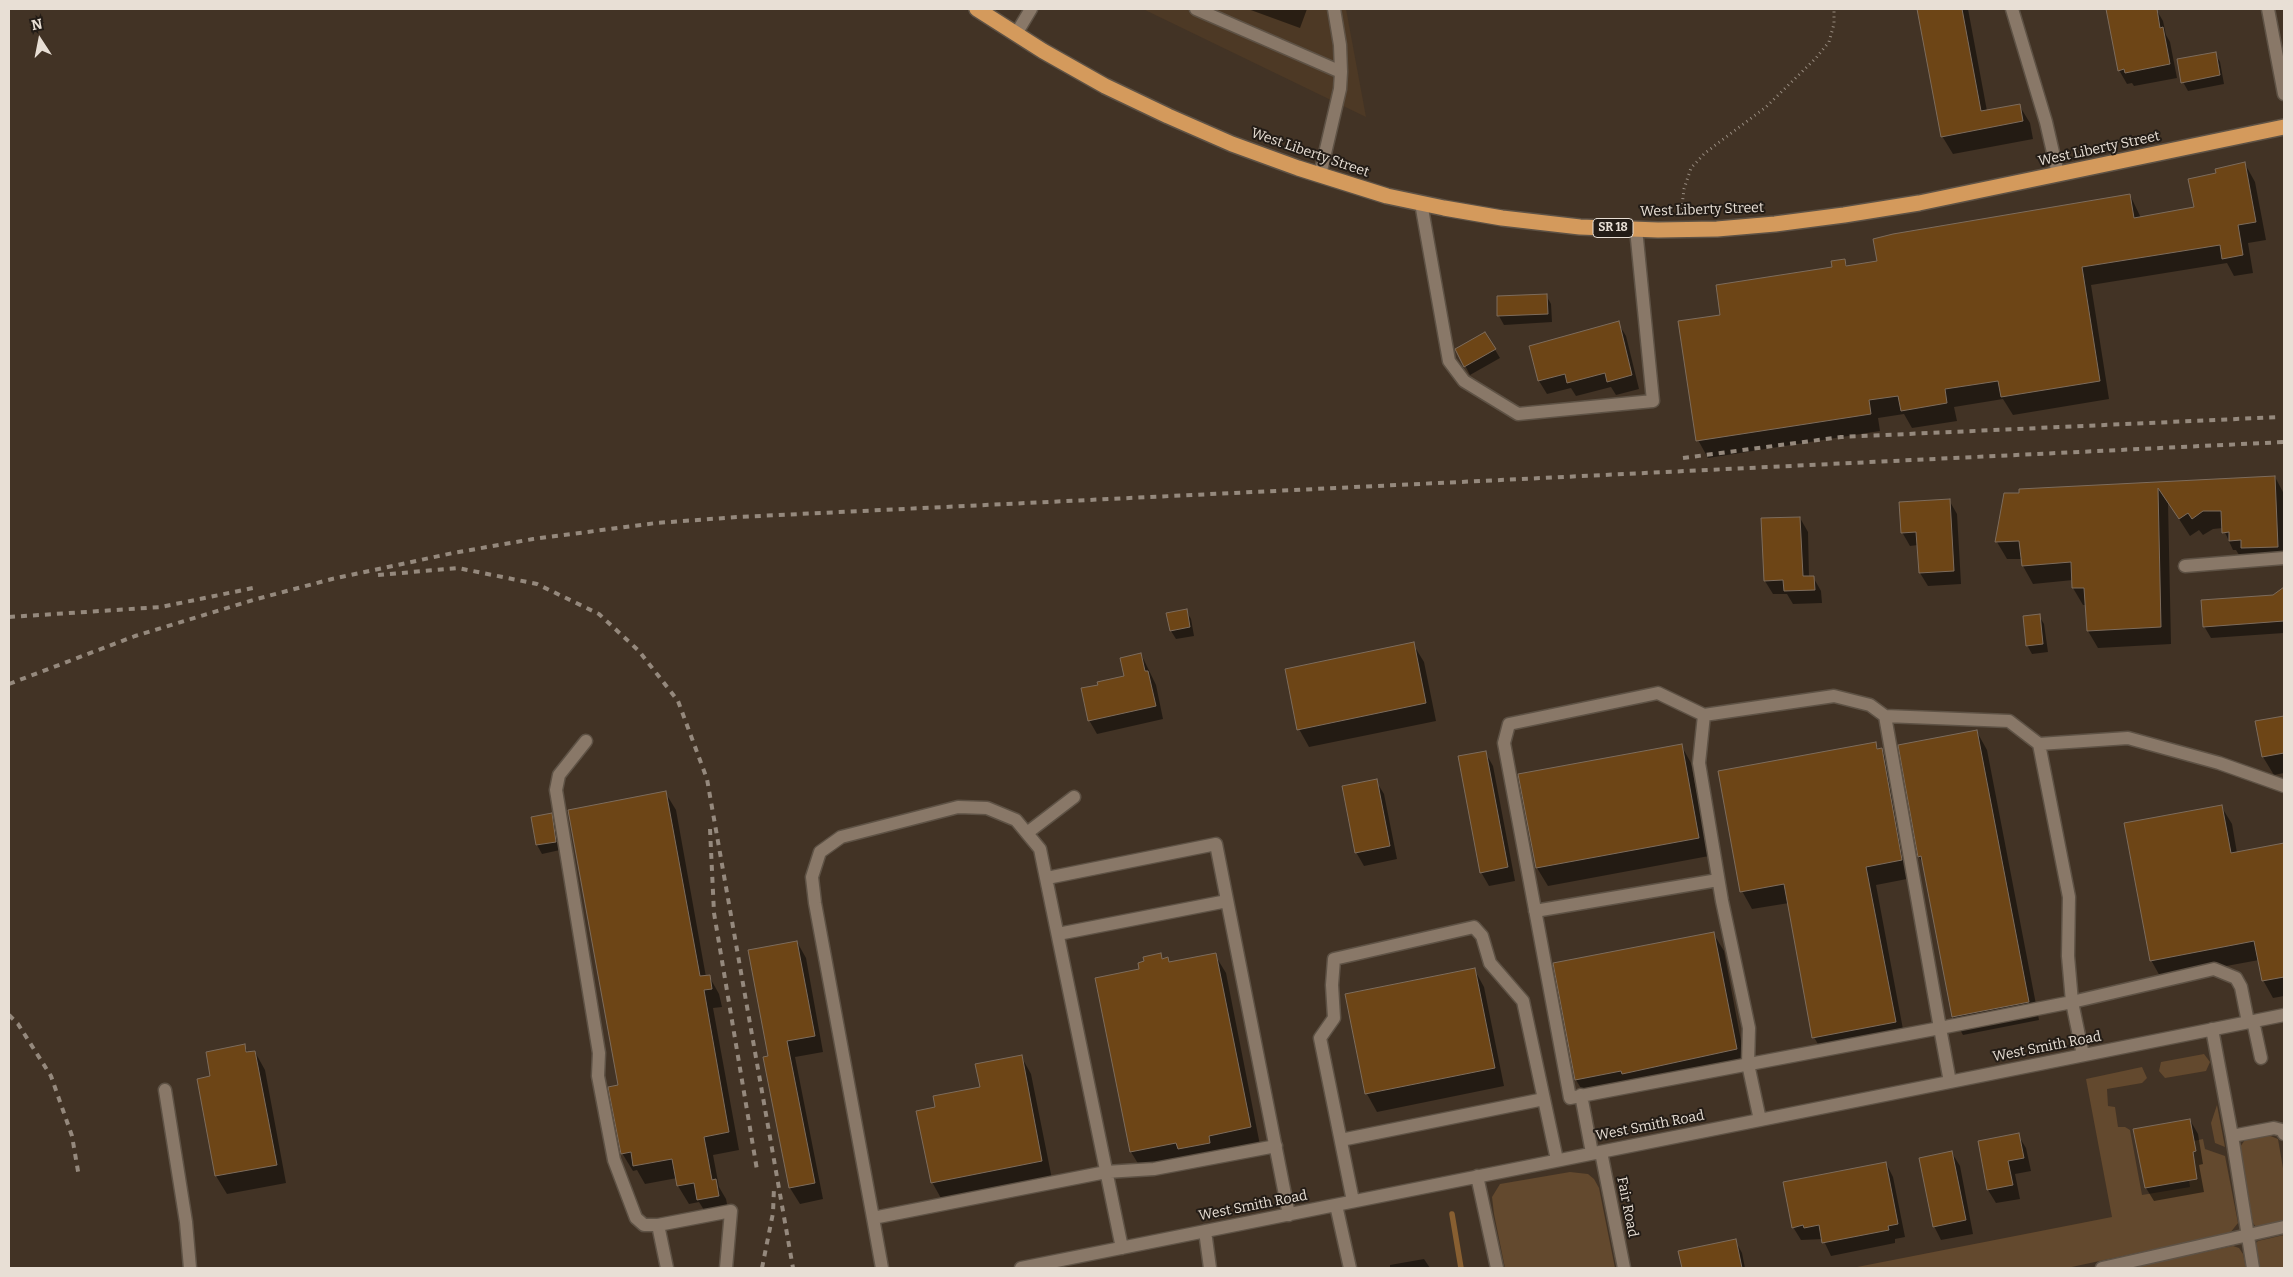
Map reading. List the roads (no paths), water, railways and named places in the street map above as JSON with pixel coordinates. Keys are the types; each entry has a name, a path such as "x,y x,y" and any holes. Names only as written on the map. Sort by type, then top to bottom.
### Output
{"highway":[{"name":"West Liberty Street","path":"977,9 1105,86 1232,144 1387,196 1502,218 1580,227 1680,230 1775,224 1844,215 1918,203 2284,127"}],"street":[{"path":"1016,34 1031,9"},
{"path":"1196,9 1341,72"},
{"path":"1320,175 1340,89 1340,45 1334,9"},
{"path":"2012,9 2046,122 2058,174"},
{"path":"2268,9 2284,94"},
{"path":"1421,203 1449,361 1464,381 1518,414 1653,401 1636,229"},
{"path":"2185,566 2284,558"},
{"path":"2261,1058 2241,987 2236,978 2214,969 2072,1002 1570,1098 1504,743 1509,724 1658,693 1704,715 1834,696 1870,705 1884,716 2009,721 2039,744 2128,738 2219,763 2284,786"},
{"path":"1704,715 1699,763 1718,880 1749,1028 1748,1064 1760,1120"},
{"path":"1884,716 1950,1082"},
{"path":"586,741 560,775 556,790 599,1053 598,1076 614,1160 636,1218 644,1225 658,1225 731,1212 726,1268"},
{"path":"2039,744 2069,897 2068,956 2072,1002 2083,1055"},
{"path":"1027,833 1074,797"},
{"path":"882,1268 815,903 812,877 820,852 842,837 958,807 987,808 1016,820 1040,849 1122,1248"},
{"path":"1047,878 1216,844 1288,1214"},
{"path":"1535,911 1718,880"},
{"path":"1058,934 1227,900"},
{"path":"1353,1201 1320,1038 1334,1018 1332,985 1334,959 1474,927 1482,936 1490,963 1523,1001 1556,1160"},
{"name":"West Smith Road","path":"1021,1268 2284,1015"},
{"path":"2212,1029 2232,1136 2253,1268"},
{"path":"165,1090 186,1222 190,1268"},
{"name":"Fair Road","path":"1581,1095 1624,1268"},
{"path":"1341,1140 1544,1099"},
{"path":"2232,1136 2274,1128 2282,1130 2284,1134"},
{"path":"873,1218 1106,1172 1154,1169 1276,1146"},
{"path":"1477,1176 1497,1268"},
{"path":"1336,1205 1350,1268"},
{"path":"658,1225 667,1268"},
{"path":"2102,1268 2284,1227"},
{"path":"1204,1232 1210,1268"}],"waterway":[{"path":"1452,1214 1461,1268"}],"railway":[{"path":"1683,458 1841,437 2280,417"},
{"path":"9,684 135,636 253,600 332,579 453,553 533,539 656,523 738,517 2284,442"},
{"path":"378,575 458,568 537,584 599,614 639,651 678,701 707,779 793,1268"},
{"path":"9,617 161,607 253,588"},
{"path":"710,829 714,913 757,1170"},
{"path":"9,1015 18,1024 51,1076 72,1136 79,1177"},
{"path":"762,1268 773,1213 774,1187"}]}
